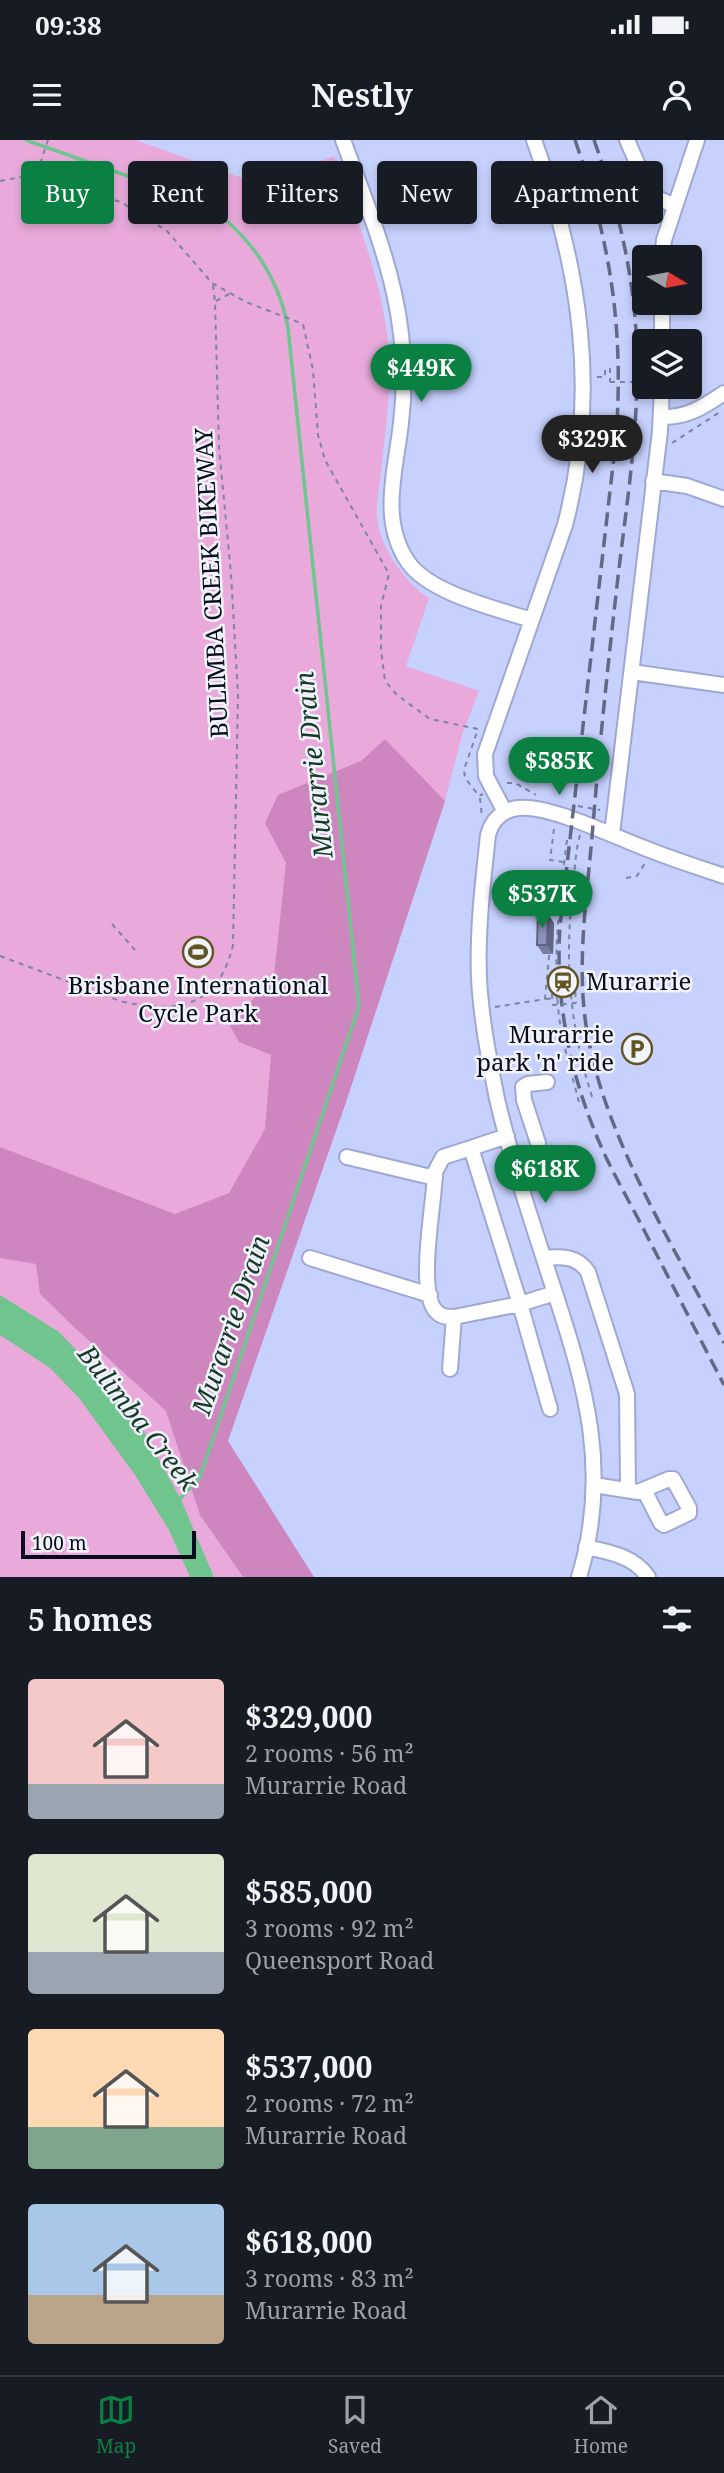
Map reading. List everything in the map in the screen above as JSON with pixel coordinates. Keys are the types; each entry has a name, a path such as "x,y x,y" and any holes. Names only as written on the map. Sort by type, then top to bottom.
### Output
{"street":[{"path":"343,140 383,249 401,324 405,369 391,511 395,536 407,560 428,581 531,620"},
{"path":"505,812 486,776 484,759 570,506 583,378 580,318 574,277 552,193 534,140"},
{"path":"627,140 651,195 658,201 675,206"},
{"path":"663,245 697,140"},
{"path":"661,417 691,414 724,393"},
{"path":"612,834 662,399"},
{"path":"653,481 687,486 724,499"},
{"path":"632,672 724,685"},
{"path":"579,1577 586,1548 594,1485 593,1440 586,1397 507,1136 485,1032 479,955 488,835 493,822 505,812 518,808 532,809 572,820 724,876"},
{"path":"538,1143 524,1100 523,1087 547,1082"},
{"path":"507,1136 443,1157 436,1166 426,1277 433,1308 444,1317 454,1317 520,1304 555,1293"},
{"path":"471,1148 550,1409"},
{"path":"346,1157 435,1178"},
{"path":"544,1258 559,1256 572,1259 583,1265 588,1272 627,1395 628,1490"},
{"path":"310,1258 430,1295"},
{"path":"450,1369 454,1317"},
{"path":"594,1485 644,1490"},
{"path":"586,1548 628,1559 639,1566 648,1577"}],"path":[{"path":"41,161 48,140"},
{"path":"0,181 21,177"},
{"path":"114,200 143,215 167,232 212,283 230,294 303,324 313,370 318,435 324,460 389,574 381,606 381,650 385,681 397,695 430,719 478,729 464,770 468,783 479,796 482,795"},
{"name":"BULIMBA CREEK BIKEWAY","path":"0,956 120,1001 160,1007 184,1005 206,996 220,981 229,963 233,945 238,695 231,574 219,447 215,302 212,283"},
{"path":"215,302 230,294"},
{"path":"595,377 605,377 605,369 610,369 610,382 632,382"},
{"path":"672,443 724,410"},
{"path":"502,785 515,783 538,796"},
{"path":"574,806 603,810 603,804"},
{"path":"554,829 550,860 564,862"},
{"path":"580,835 570,911 569,976 571,1009 580,1060 593,1100"},
{"path":"567,840 556,956 557,984 566,1055 579,1102"},
{"path":"626,877 637,876 645,861"},
{"path":"537,891 547,904 548,919"},
{"path":"112,924 135,950"},
{"path":"545,999 549,956 556,956"},
{"path":"557,984 551,984 553,1005 576,1003 573,976 569,976"},
{"path":"497,1006 558,998"}],"shaded area":[{"name":"Brisbane International Cycle Park","path":"0,140 136,140 195,161 128,161 128,224 228,224 228,173 242,178 242,224 359,224 378,288 389,351 387,420 377,504 378,526 387,549 402,573 429,598 406,666 479,691 462,735 445,801 346,1102 200,1515 243,1577 214,1577 194,1532 200,1577 0,1577"},
{"name":"Brisbane International Cycle Park","path":"334,156 336,161 321,161"},
{"path":"385,739 445,801 346,1102 228,1441 314,1577 243,1577 200,1515 166,1411 40,1294 36,1264 0,1258 0,1147 175,1214 229,1193 265,1129 271,1055 239,1042 230,1026 274,975 286,863 265,823 278,795 361,761"},
{"name":"Bulimba Creek","path":"0,1295 59,1332 131,1407 182,1502 214,1577 190,1577 169,1530 135,1475 79,1398 50,1368 0,1335"}],"building":[{"path":"538,914 548,914 547,945 537,945"}],"waterway":[{"name":"Murarrie Drain","path":"26,140 201,202 218,214 246,240 268,272 277,290 288,328 359,1006 200,1477 178,1501"}],"railway":[{"path":"575,140 598,215 612,287 618,399 616,439 560,926 563,1010 580,1091 600,1144 724,1385"},
{"path":"594,140 620,225 631,283 637,342 637,398 607,674 585,914 582,966 585,1017 599,1081 628,1158 665,1234 724,1343"}],"place":[{"name":"Brisbane International Cycle Park","path":"198,952"},
{"name":"Murarrie","path":"563,982"},
{"name":"Murarrie park 'n' ride","path":"637,1049"}]}
